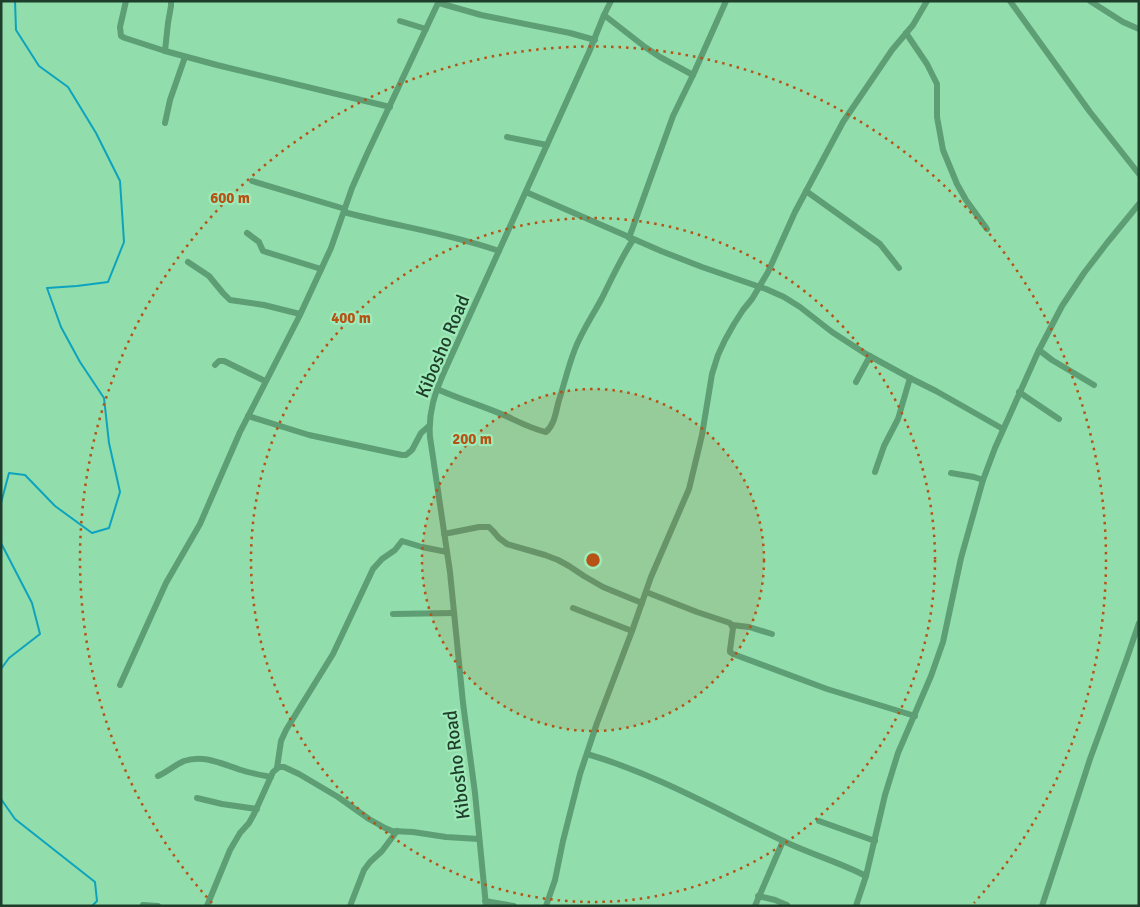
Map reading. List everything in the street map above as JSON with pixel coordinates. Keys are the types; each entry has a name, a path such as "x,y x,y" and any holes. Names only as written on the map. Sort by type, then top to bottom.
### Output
{"street":[{"path":"126,1 120,27 121,36 131,41 165,52 390,107"},
{"path":"165,52 171,1"},
{"name":"Kibosho Road","path":"486,903 447,552 432,458 429,426 430,413 437,389 611,1"},
{"path":"437,389 535,429 546,432 549,430 575,348 631,239 673,116 726,1"},
{"path":"546,906 555,880 563,841 599,715 651,577 689,489 702,435 712,374 718,355 734,324 760,287 806,191 843,122 892,50 913,25 927,1"},
{"path":"1010,1 1090,112 1139,174"},
{"path":"1090,1 1123,22 1139,29"},
{"path":"120,685 166,583 200,524 248,416 331,248 367,154 439,2 481,15 570,33 594,40"},
{"path":"604,15 645,47 693,75"},
{"path":"400,21 426,29"},
{"path":"906,33 927,64 937,84 937,118 943,150 957,184 987,229"},
{"path":"164,123 185,57"},
{"path":"507,137 547,145"},
{"path":"252,182 344,211 455,238 499,251"},
{"path":"806,191 880,244 899,268"},
{"path":"526,192 631,239 760,287 792,302 832,332 870,356 1003,429"},
{"path":"856,906 866,876 885,795 943,642 961,558 983,480 1003,429 1039,350 1062,306 1107,243 1139,204"},
{"path":"248,233 259,242 263,251 321,269"},
{"path":"188,262 209,276 230,300 300,314"},
{"path":"1039,350 1094,385"},
{"path":"856,382 870,356"},
{"path":"215,365 219,361 224,361 266,381"},
{"path":"875,472 888,438 898,419 910,378"},
{"path":"1019,392 1059,420"},
{"path":"248,416 309,435 402,455 406,455 412,450 421,433 429,426"},
{"path":"951,473 983,480"},
{"path":"444,534 488,527 507,544 558,560 603,587 642,603"},
{"path":"206,906 230,850 240,833 249,823 273,772 277,768 281,740 333,654 373,569 382,559 395,550 402,541 447,552"},
{"path":"646,592 726,621 732,625 750,627 772,634"},
{"path":"572,608 632,631"},
{"path":"393,614 454,613"},
{"path":"1042,906 1090,759 1139,624"},
{"path":"732,625 730,652 734,654 827,689 915,716"},
{"path":"587,754 613,762 679,790 783,841 866,876"},
{"path":"158,776 184,761 195,758 215,761 271,777"},
{"path":"277,768 284,767 299,774 338,796 385,828 446,838 479,839"},
{"path":"197,798 257,809"},
{"path":"819,821 875,841"},
{"path":"350,906 364,870 397,831"},
{"path":"755,906 783,841"},
{"path":"758,896 787,905"},
{"path":"486,903 514,906"},
{"path":"143,904 158,906"}],"waterway":[{"path":"1,503 9,473 25,475 55,506 92,533 109,528 120,492 109,443 104,398 80,362 61,327 47,288 108,282 124,242 120,181 96,133 68,87 39,66 16,30 15,1"},
{"path":"1,543 32,603 40,634 9,658 1,669"},
{"path":"1,799 15,819 95,882 97,901 92,906"}]}
